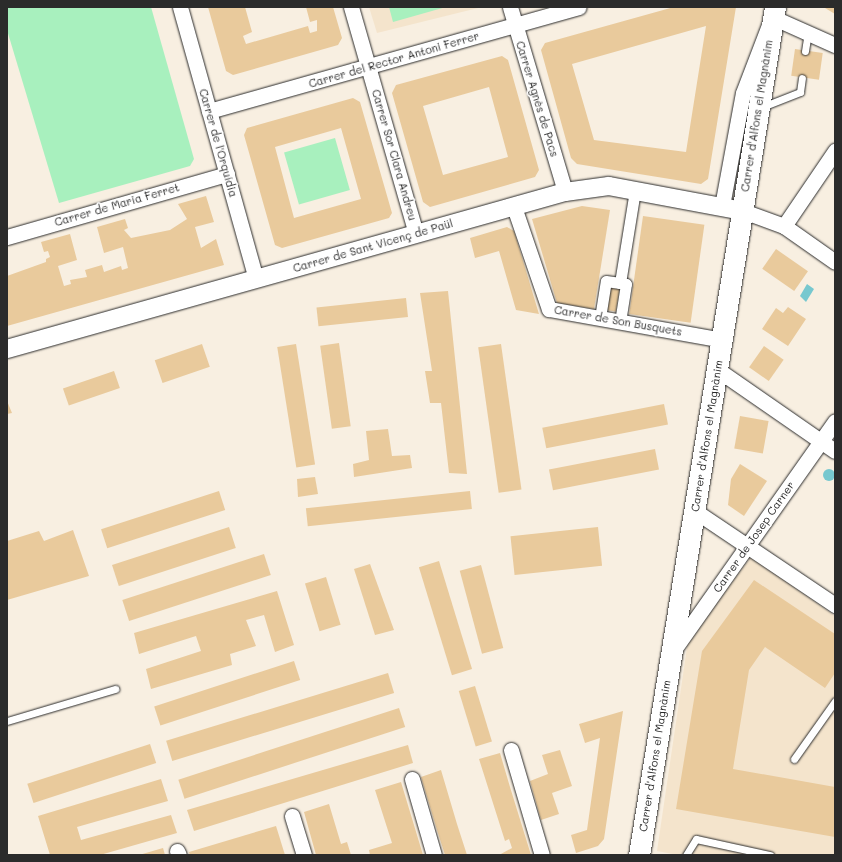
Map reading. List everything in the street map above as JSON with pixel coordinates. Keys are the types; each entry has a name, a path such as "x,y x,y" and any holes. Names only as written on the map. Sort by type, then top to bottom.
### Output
{"main road":[{"name":"Carrer d'Alfons el Magnànim","path":"639,855 760,108 773,10"}],"street":[{"name":"Carrer de l'Orquídia","path":"180,7 256,279"},
{"name":"Carrer Sor Clara Andreu","path":"351,7 416,234"},
{"name":"Carrer Agnès de Pacs","path":"510,7 565,192"},
{"name":"Carrer del Rector Antoni Ferrer","path":"209,111 579,7"},
{"path":"773,10 835,45"},
{"name":"Carrer d'Alfons el Magnànim","path":"722,206 743,92 773,10"},
{"path":"784,226 835,152"},
{"name":"Carrer de Maria Ferret","path":"7,237 227,174"},
{"name":"Carrer de Sant Vicenç de Paül","path":"7,349 565,192 609,186 743,211"},
{"path":"620,283 634,190"},
{"name":"Carrer de Son Busquets","path":"514,207 549,309 723,340"},
{"path":"743,211 784,226 835,262"},
{"path":"600,318 606,281 626,284 620,322"},
{"path":"718,370 835,451"},
{"name":"Carrer de Josep Carner","path":"672,653 748,548 835,421"},
{"path":"695,511 835,605"},
{"path":"511,750 542,855"},
{"path":"412,779 434,855"},
{"path":"292,816 304,855"}],"lane":[{"path":"805,51 808,30"},
{"path":"760,108 800,92 802,78"},
{"path":"7,721 115,689"},
{"path":"794,760 835,701"},
{"path":"686,855 696,839 770,855"}],"shaded area":[{"path":"369,7 482,7 377,33"},
{"path":"751,557 835,616 835,855 678,855 657,851 688,641"}],"green space":[{"path":"7,7 151,7 194,159 190,166 59,203 7,30"},
{"path":"389,7 446,7 393,22"},
{"path":"335,138 350,190 299,205 284,153"}],"water":[{"path":"807,284 814,289 806,302 800,296"},
{"path":"829,469 833,471 835,475 833,479 829,481 825,479 823,475 825,471"}],"building":[{"path":"208,7 245,7 252,32 243,36 246,44 308,26 310,33 317,31 317,20 310,22 306,7 333,7 342,38 338,45 233,75 226,71"},
{"path":"674,7 736,7 708,179 701,184 577,164 571,158 541,50 545,43","holes":["706,26 686,152 594,140 572,64"]},
{"path":"835,7 835,14 825,8"},
{"path":"795,49 823,53 819,80 791,76"},
{"path":"502,56 508,60 539,170 535,177 430,207 423,202 392,93 396,85","holes":["489,87 508,157 443,175 423,106"]},
{"path":"353,98 360,102 392,213 389,218 282,248 275,245 244,135 247,128","holes":["341,128 361,199 294,218 275,147"]},
{"path":"206,196 214,222 195,227 201,248 216,239 224,265 7,326 7,276 46,262 46,259 50,257 48,251 44,252 41,242 70,234 77,260 58,266 64,286 71,284 70,280 87,277 85,270 102,265 104,272 121,266 122,270 128,268 123,247 104,253 97,227 125,219 128,228 124,230 131,238 170,230 187,219 178,204"},
{"path":"582,206 610,210 594,309 557,303 532,219"},
{"path":"643,216 704,225 691,323 629,314"},
{"path":"507,227 514,231 539,314 516,310 499,251 475,258 470,238"},
{"path":"776,249 808,271 794,291 762,269"},
{"path":"609,287 620,289 616,312 605,310"},
{"path":"448,291 467,474 449,473 441,403 430,403 425,371 432,371 420,293"},
{"path":"406,298 408,317 318,326 316,307"},
{"path":"788,307 806,319 788,346 762,329 776,308 783,313"},
{"path":"339,343 351,426 332,429 320,346"},
{"path":"202,344 210,367 163,383 155,360"},
{"path":"296,344 315,464 296,467 277,347"},
{"path":"501,344 521,490 499,493 478,347"},
{"path":"764,346 784,360 769,381 749,367"},
{"path":"114,371 120,388 69,406 63,389"},
{"path":"7,401 12,413 7,414"},
{"path":"664,404 668,425 546,448 542,428"},
{"path":"740,416 769,421 763,454 734,448"},
{"path":"388,429 392,456 410,455 412,468 354,477 353,464 369,460 366,431"},
{"path":"655,449 659,470 553,490 549,470"},
{"path":"740,464 767,481 744,516 728,505 731,479"},
{"path":"315,477 318,494 298,497 297,479"},
{"path":"219,491 225,510 107,548 101,529"},
{"path":"470,491 472,509 308,526 306,508"},
{"path":"229,527 236,548 119,586 112,565"},
{"path":"598,527 602,566 515,575 510,536"},
{"path":"73,530 89,576 7,600 7,541 39,531 44,541"},
{"path":"264,554 271,575 129,621 122,600"},
{"path":"439,561 472,669 452,675 419,567"},
{"path":"370,564 394,630 375,635 354,569"},
{"path":"481,565 503,648 482,654 460,571"},
{"path":"326,577 341,625 320,631 305,583"},
{"path":"754,580 835,634 835,673 825,688 765,647 749,670 733,769 835,787 835,837 676,809 702,651"},
{"path":"277,591 294,645 275,652 264,615 246,620 256,646 230,654 232,665 151,689 146,669 201,651 196,636 139,654 134,633"},
{"path":"294,661 300,680 160,725 154,706"},
{"path":"388,673 394,693 172,761 166,741"},
{"path":"475,686 492,741 476,746 459,691"},
{"path":"399,708 405,727 185,799 178,780"},
{"path":"623,711 604,839 598,846 576,853 571,835 587,830 600,738 585,743 579,724"},
{"path":"150,744 156,763 33,803 27,784"},
{"path":"408,745 413,763 194,831 187,810"},
{"path":"560,750 572,786 552,793 559,814 541,820 530,781 548,774 542,755"},
{"path":"500,753 531,855 499,855 512,848 509,839 505,841 479,759"},
{"path":"441,770 467,855 445,855 437,830 421,777"},
{"path":"161,779 168,801 77,827 81,840 171,815 177,833 100,855 50,855 38,816"},
{"path":"401,782 423,855 370,855 369,850 392,843 375,790"},
{"path":"329,804 341,844 347,842 351,855 316,855 304,812"},
{"path":"276,826 285,855 190,855 189,852"},
{"path":"163,848 165,855 139,855"}]}
